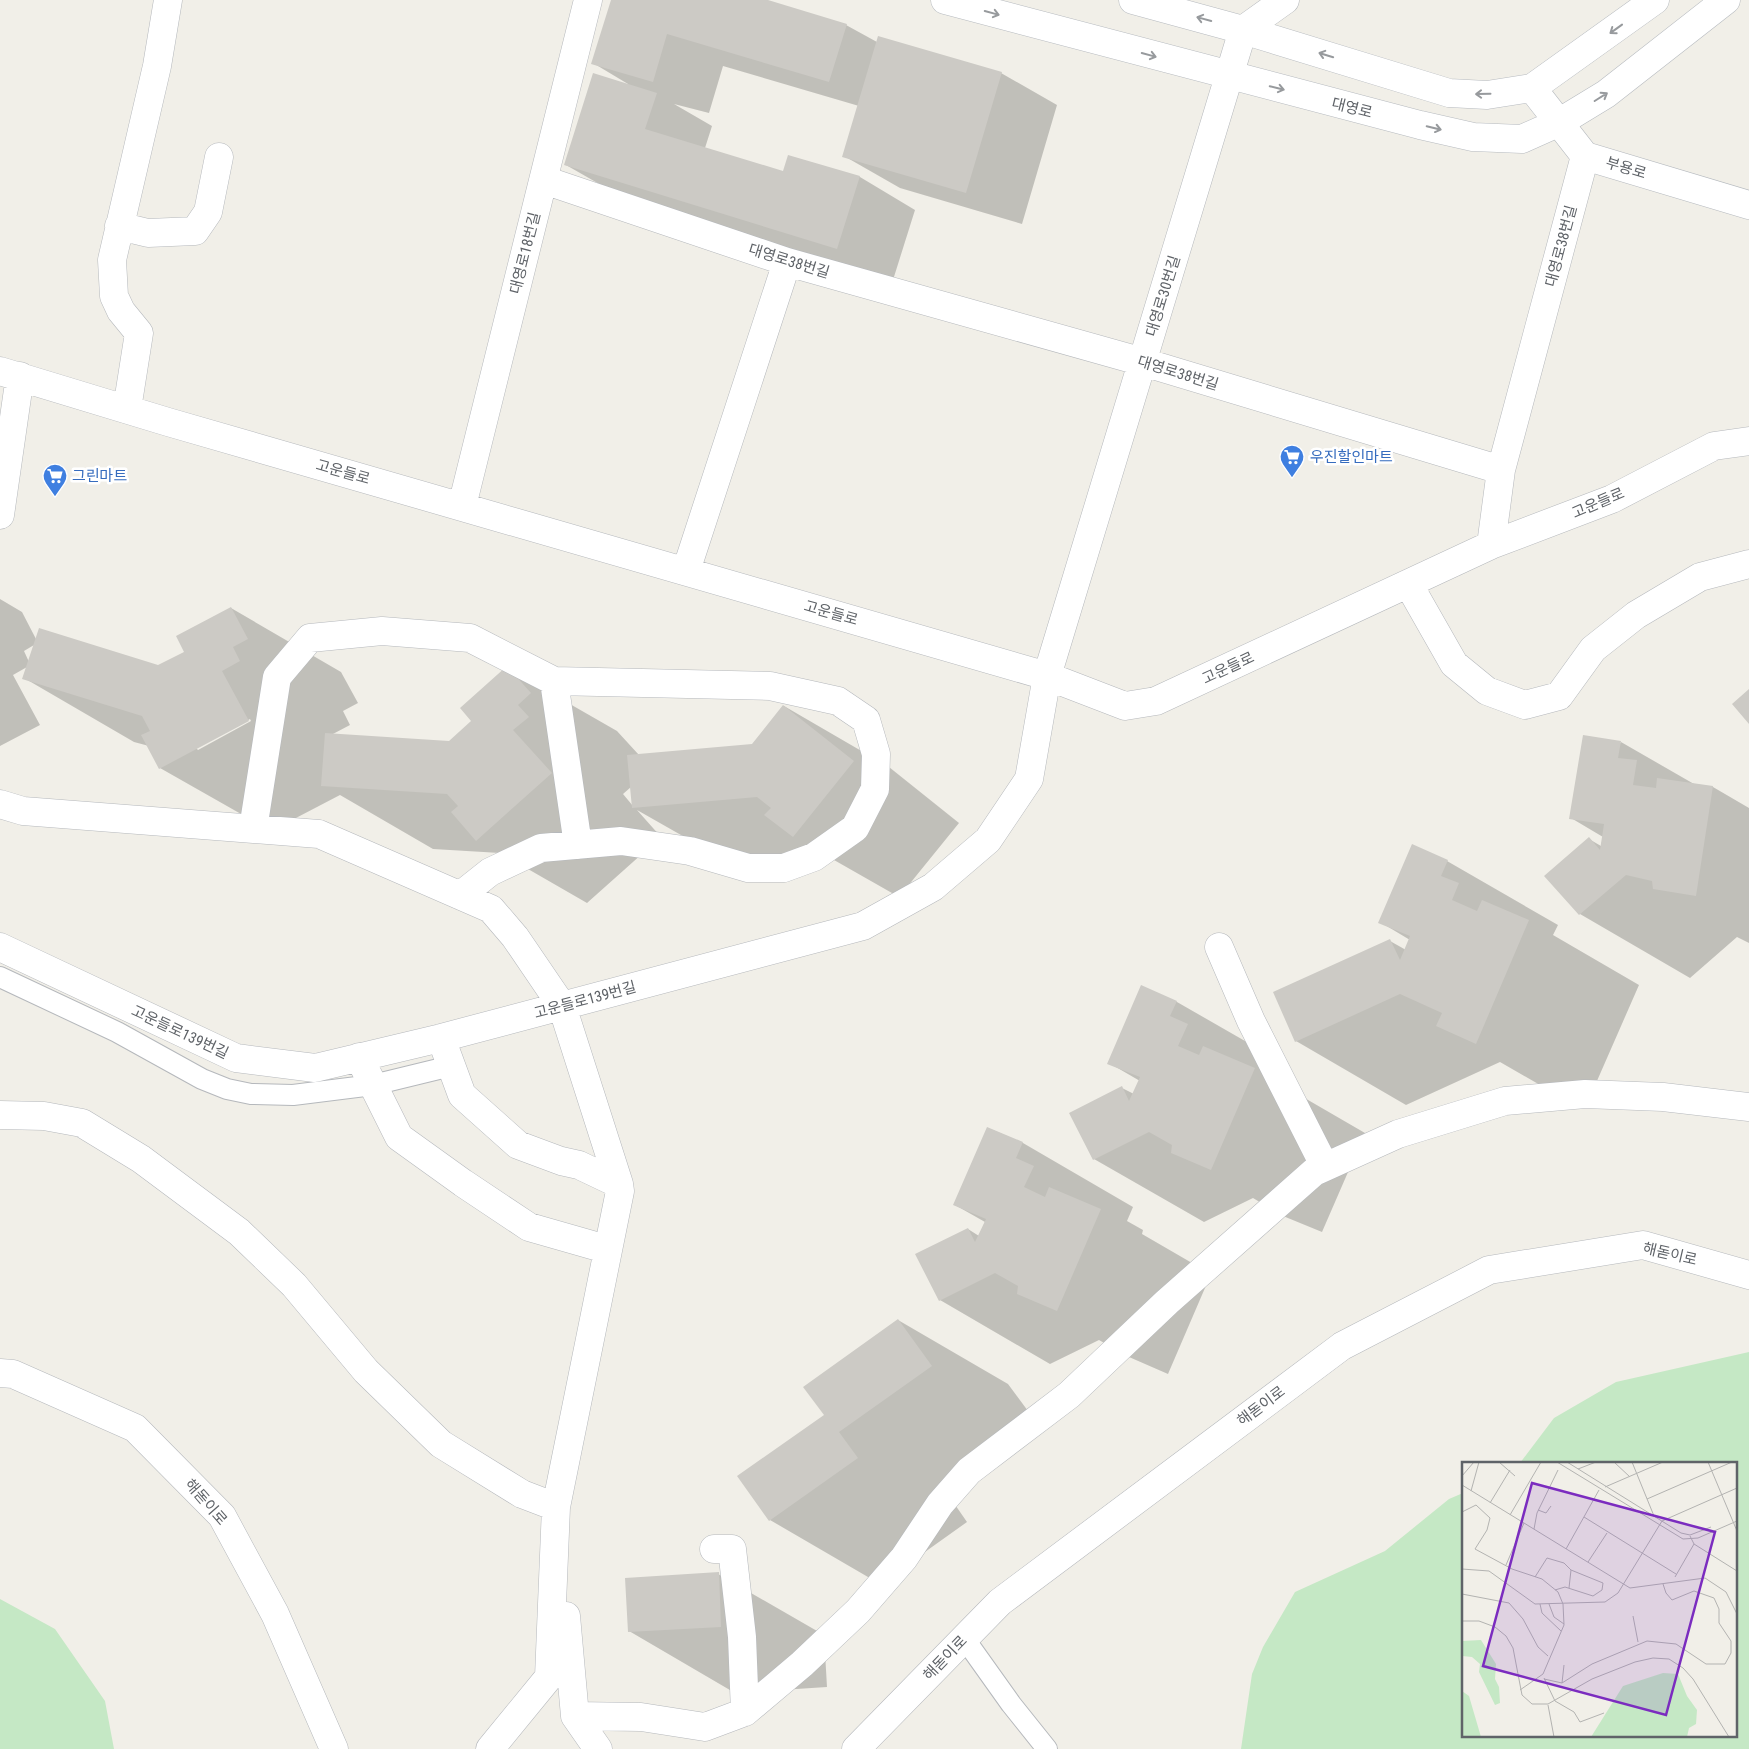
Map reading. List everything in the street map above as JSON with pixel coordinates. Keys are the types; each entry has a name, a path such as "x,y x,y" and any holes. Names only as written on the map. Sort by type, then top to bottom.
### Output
{"street":[{"path":"127,409 139,333 121,311 114,296 112,260 157,66 168,0"},
{"name":"대영로18번길","path":"462,506 588,0"},
{"name":"대영로","path":"945,0 1229,76 1473,137 1522,139 1560,122 1606,94 1726,0"},
{"path":"1134,0 1161,4 1450,93 1487,95 1532,88 1655,0"},
{"path":"1243,30 1285,0"},
{"name":"대영로30번길","path":"1047,676 1243,30"},
{"name":"부용로","path":"1532,88 1585,156 1749,205"},
{"name":"대영로38번길","path":"544,180 787,262 1143,362 1501,470 1585,156"},
{"path":"119,226 148,232 195,231 208,212 219,157"},
{"path":"686,571 787,262"},
{"path":"0,515 10,373"},
{"name":"고운들로","path":"10,373 127,409 1047,676 1125,706 1156,701 1409,585 1490,545 1612,499 1714,446 1749,441"},
{"path":"1490,545 1501,470"},
{"path":"1409,585 1454,664 1488,691 1525,704 1559,696 1593,649 1636,615 1700,577 1749,564"},
{"path":"253,829 277,677 310,638 382,631 470,638 554,681 770,686 838,701 866,720 876,754 875,789 855,828 814,857 784,868 748,868 690,851 621,841 541,848 490,872 460,895"},
{"name":"고운들로139번길","path":"0,947 236,1058 315,1068 441,1038 863,926 933,886 988,840 1029,779 1047,676"},
{"path":"554,681 578,845"},
{"path":"0,804 23,811 319,834 491,909 515,937 562,1006 619,1184 556,1508 549,1677 490,1749"},
{"path":"1219,947 1251,1021 1325,1167"},
{"path":"441,1038 462,1096 518,1144 561,1161 579,1165 619,1184"},
{"path":"359,1057 399,1137 529,1227 606,1249"},
{"path":"575,1716 640,1717 705,1727 745,1712 802,1664 858,1611 904,1558 940,1504 970,1471 1069,1395 1249,1229 1314,1172 1398,1134 1505,1100 1595,1094 1663,1097 1749,1107"},
{"path":"0,1115 37,1115 82,1123 141,1159 239,1232 294,1285 366,1371 441,1444 522,1494 556,1508"},
{"name":"해돋이로","path":"856,1749 1000,1602 1342,1346 1489,1270 1643,1245 1749,1274"},
{"name":"해돋이로","path":"0,1373 13,1374 135,1428 222,1516 275,1614 334,1749"},
{"path":"556,1508 575,1716 598,1749"},
{"path":"714,1549 732,1550 742,1637 745,1712"}],"lane":[{"path":"0,976 117,1032 202,1079 226,1089 251,1094 293,1095 373,1085 451,1066"},
{"path":"964,1638 1011,1704 1047,1749"}],"green space":[{"path":"1749,1352 1749,1749 1241,1749 1252,1674 1263,1647 1295,1592 1385,1551 1449,1499 1462,1493 1462,1736 1736,1736 1736,1462 1521,1462 1554,1418 1616,1382"},
{"path":"0,1599 55,1629 105,1701 114,1749 0,1749"}],"building":[{"path":"611,0 768,0 847,24 829,82 667,34 653,82 591,64"},
{"path":"878,36 1002,72 966,193 842,157"},
{"path":"593,73 657,93 645,129 783,171 788,155 860,176 837,249 564,165"},
{"path":"231,607 248,639 233,647 240,661 222,671 249,721 159,769 141,735 150,731 142,716 22,679 39,628 158,665 184,652 176,636"},
{"path":"507,666 531,693 518,705 529,717 513,730 552,773 476,841 451,812 458,806 447,794 321,786 325,733 449,741 471,721 460,708"},
{"path":"1749,689 1749,724 1732,704"},
{"path":"783,705 854,761 793,837 764,815 771,808 757,797 632,808 627,755 752,744"},
{"path":"1583,735 1621,741 1618,758 1637,760 1633,785 1656,788 1657,778 1713,786 1696,896 1653,889 1652,881 1626,875 1579,915 1544,876 1589,837 1600,850 1604,824 1569,819"},
{"path":"1412,844 1448,860 1441,876 1459,883 1452,900 1477,911 1482,900 1529,920 1476,1044 1436,1026 1442,1013 1400,994 1295,1042 1273,992 1390,939 1400,960 1410,936 1378,923"},
{"path":"1141,985 1177,1001 1170,1016 1188,1024 1178,1046 1199,1055 1203,1046 1255,1068 1211,1170 1171,1153 1172,1145 1149,1132 1093,1160 1069,1113 1122,1086 1129,1101 1140,1077 1107,1064"},
{"path":"987,1127 1023,1142 1016,1158 1034,1166 1024,1187 1045,1197 1049,1187 1101,1209 1057,1311 1017,1294 1018,1286 995,1273 939,1301 915,1254 968,1228 975,1242 986,1219 953,1205"},
{"path":"898,1319 932,1366 839,1432 858,1458 769,1521 737,1476 824,1415 803,1387"},
{"path":"719,1572 721,1627 628,1632 625,1578"}],"place":[{"name":"우진할인마트","path":"1292,478"},
{"name":"그린마트","path":"55,497"}]}
